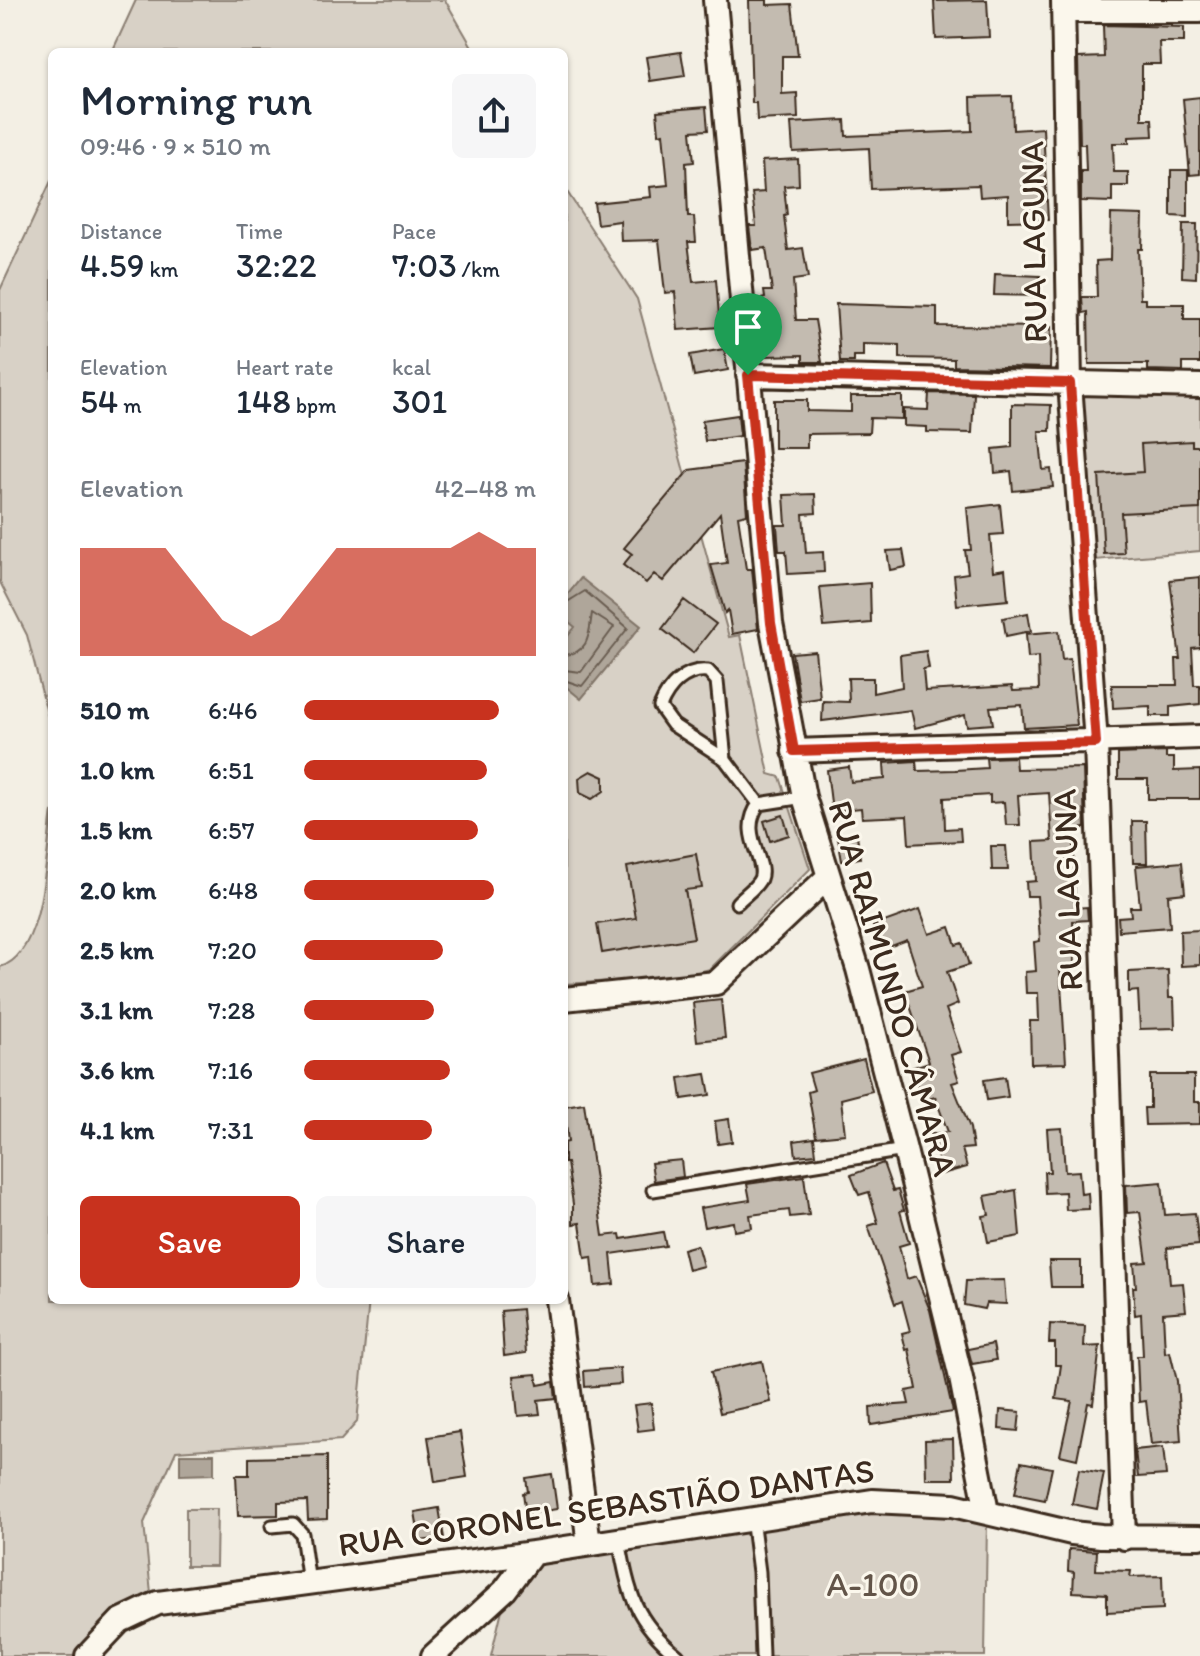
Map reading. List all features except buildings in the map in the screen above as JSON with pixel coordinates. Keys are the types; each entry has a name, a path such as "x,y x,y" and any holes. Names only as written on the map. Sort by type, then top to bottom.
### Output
{"street":[{"name":"RUA RAIMUNDO CÂMARA","path":"715,0 771,623 794,751 827,878 858,969 905,1150 958,1365 987,1512"},
{"path":"1063,6 1200,11"},
{"name":"RUA LAGUNA","path":"1063,6 1070,383 1096,743 1124,1538"},
{"path":"748,375 1200,386"},
{"path":"794,751 1096,743 1200,737"},
{"path":"568,999 716,983 827,878"},
{"path":"558,1304 589,1544"},
{"name":"RUA CORONEL SEBASTIÃO DANTAS","path":"87,1656 120,1621 158,1603 533,1553 872,1501 953,1505 1072,1533 1124,1538 1200,1537"},
{"path":"433,1656 505,1590 533,1553"}],"lane":[{"path":"725,759 715,677 708,671 688,672 662,702 661,711 673,725 725,759 759,804"},
{"path":"759,804 804,797"},
{"path":"737,903 759,880 761,871 751,828 753,814 759,804"},
{"path":"653,1190 905,1150"},
{"path":"752,1518 760,1587 762,1656"},
{"path":"272,1526 293,1524 302,1534 309,1583"},
{"path":"619,1540 628,1593 636,1612 678,1656"}],"green space":[{"path":"136,0 445,0 473,48 114,48"},
{"path":"48,188 48,716 27,635 0,582 0,290"},
{"path":"568,193 637,299 729,637 740,635 769,774 780,777 810,869 710,969 679,977 568,984"},
{"path":"1082,387 1200,391 1200,551 1095,560"},
{"path":"48,848 48,1304 369,1304 357,1422 341,1440 176,1451 144,1523 151,1593 128,1604 108,1619 73,1656 0,1656 0,967 15,959 26,943 35,923"},
{"path":"186,1509 217,1509 216,1566 186,1566"},
{"name":"A-100","path":"859,1510 915,1510 987,1519 985,1656 491,1656 504,1601 537,1558"}],"water":[{"path":"581,578 641,626 581,699 568,688 568,636 575,627 568,621 568,594"},
{"path":"180,1454 214,1454 214,1474 180,1475"}],"route":[{"path":"748,375 1070,383 1096,743 794,751 771,623 748,375"}]}
